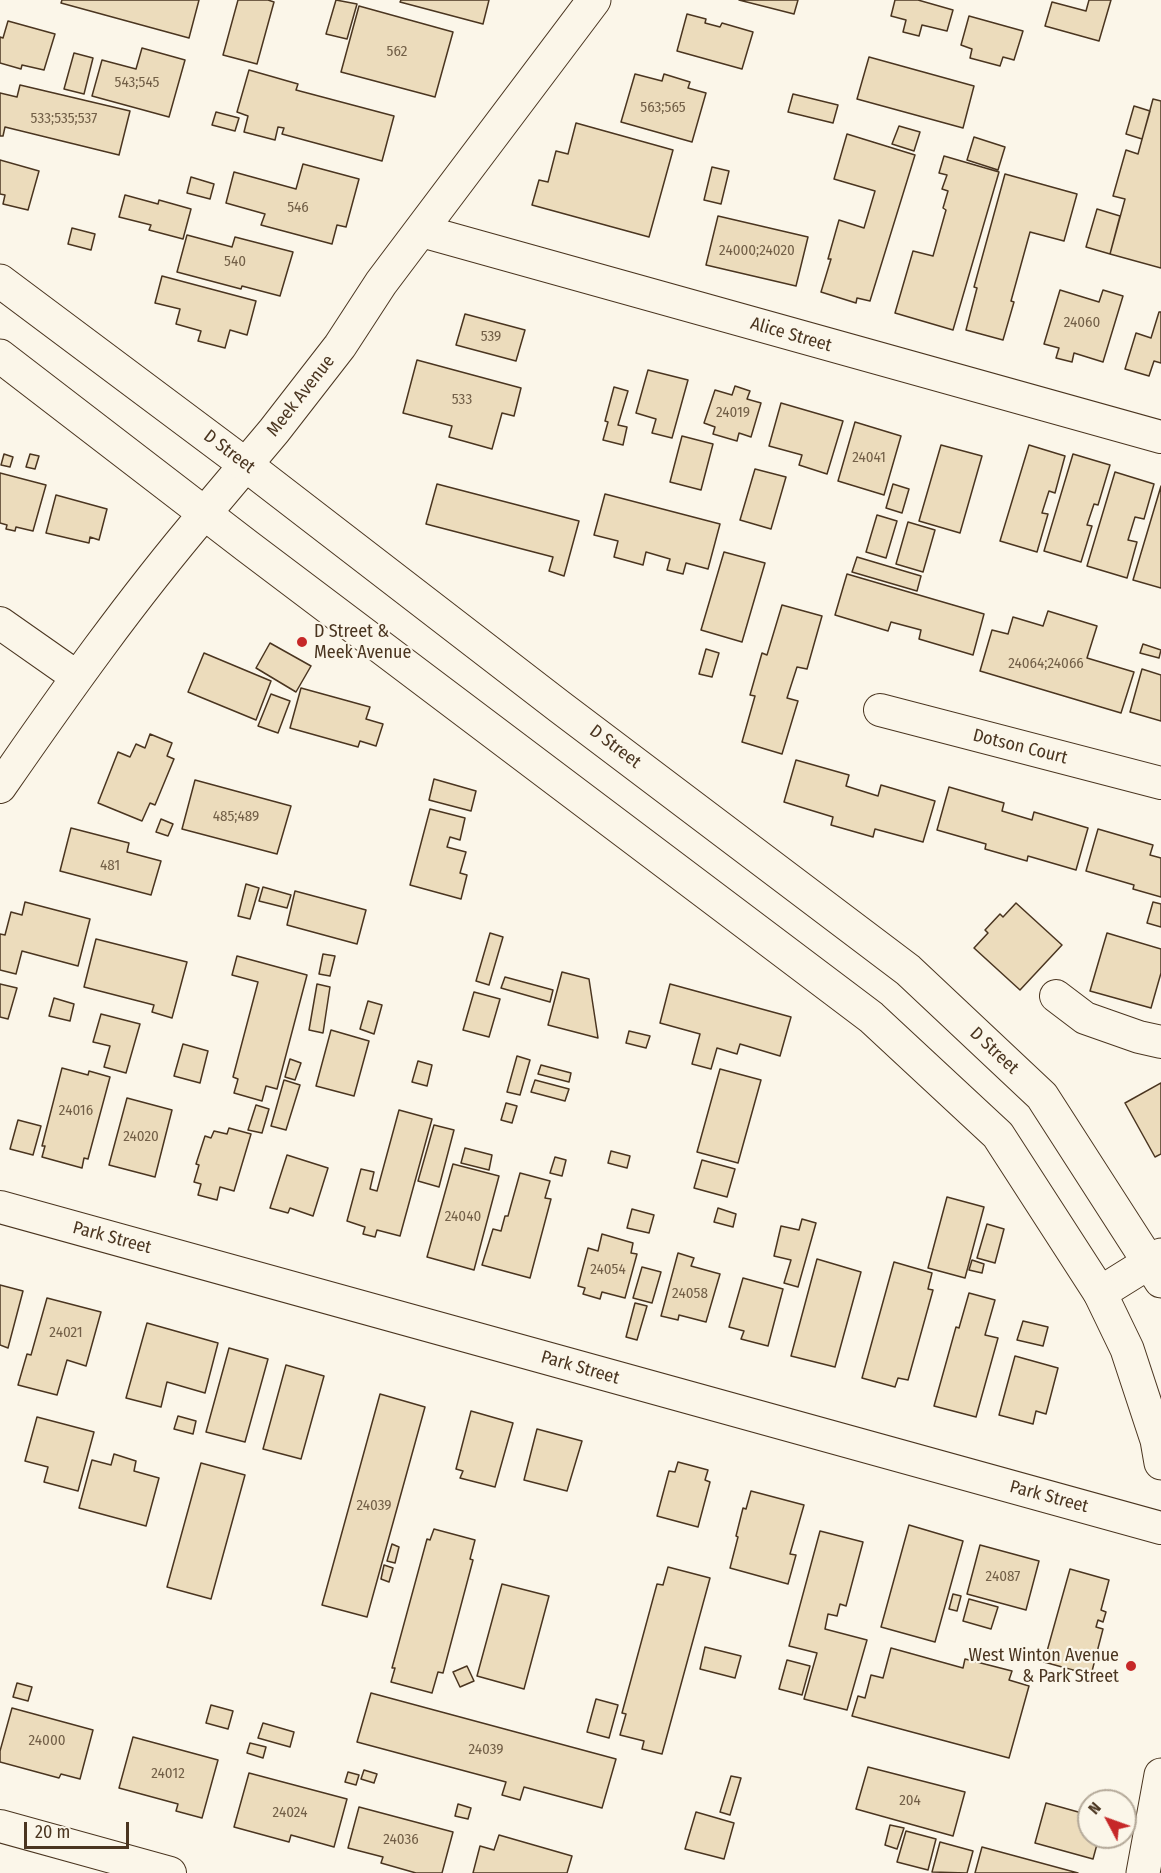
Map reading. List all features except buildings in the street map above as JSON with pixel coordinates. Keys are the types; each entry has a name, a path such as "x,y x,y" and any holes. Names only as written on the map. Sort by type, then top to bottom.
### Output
{"main road":[{"name":"Meek Avenue","path":"205,513 340,346 381,283 594,0"},
{"name":"D Street","path":"0,281 246,465 560,707 908,970 1042,1096 1158,1266"},
{"path":"0,356 871,1017 998,1135 1100,1293 1127,1349 1157,1440 1161,1463"},
{"path":"1100,1293 1158,1266"},
{"path":"1143,1873 1161,1775"}],"street":[{"name":"Alice Street","path":"422,231 1161,437"},
{"name":"Meek Avenue","path":"0,787 77,677 168,556 205,513"},
{"path":"0,623 77,677"},
{"name":"Dotson Court","path":"880,710 1161,783"},
{"path":"1056,996 1085,1018 1139,1037 1161,1042"},
{"name":"Park Street","path":"0,1207 1161,1528"},
{"path":"0,1827 170,1873"}],"place":[{"name":"D Street & Meek Avenue","path":"302,642"},
{"name":"West Winton Avenue & Park Street","path":"1131,1666"}]}
